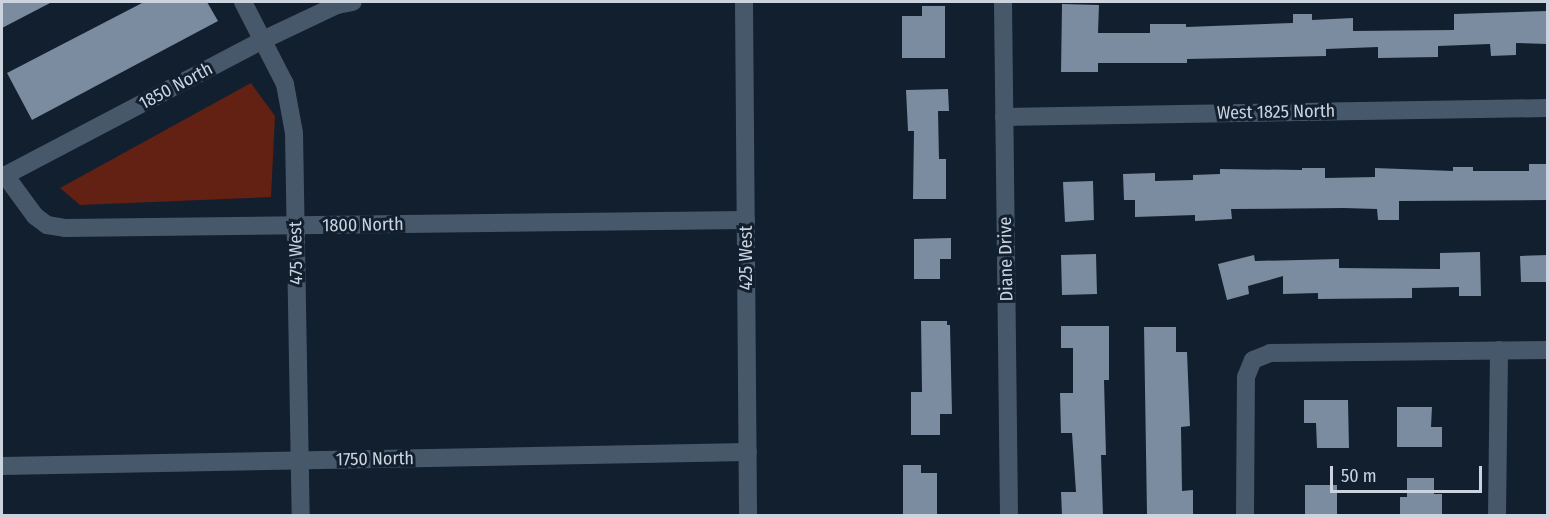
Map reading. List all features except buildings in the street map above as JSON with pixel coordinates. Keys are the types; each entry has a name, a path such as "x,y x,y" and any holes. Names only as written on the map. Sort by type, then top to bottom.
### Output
{"street":[{"name":"475 West","path":"243,2 285,84 294,133 302,516"},
{"name":"1850 North","path":"3,176 263,40 337,6 353,2"},
{"name":"425 West","path":"744,2 748,516"},
{"name":"Diane Drive","path":"1003,2 1009,516"},
{"name":"West 1825 North","path":"1004,117 1548,108"},
{"name":"1800 North","path":"3,176 35,216 47,225 66,228 746,220"},
{"path":"1497,516 1499,350"},
{"path":"1245,516 1246,376 1253,360 1270,352 1548,350"},
{"name":"1750 North","path":"2,466 748,452"}],"shaded area":[{"path":"251,83 275,116 271,197 80,205 60,188"}]}
